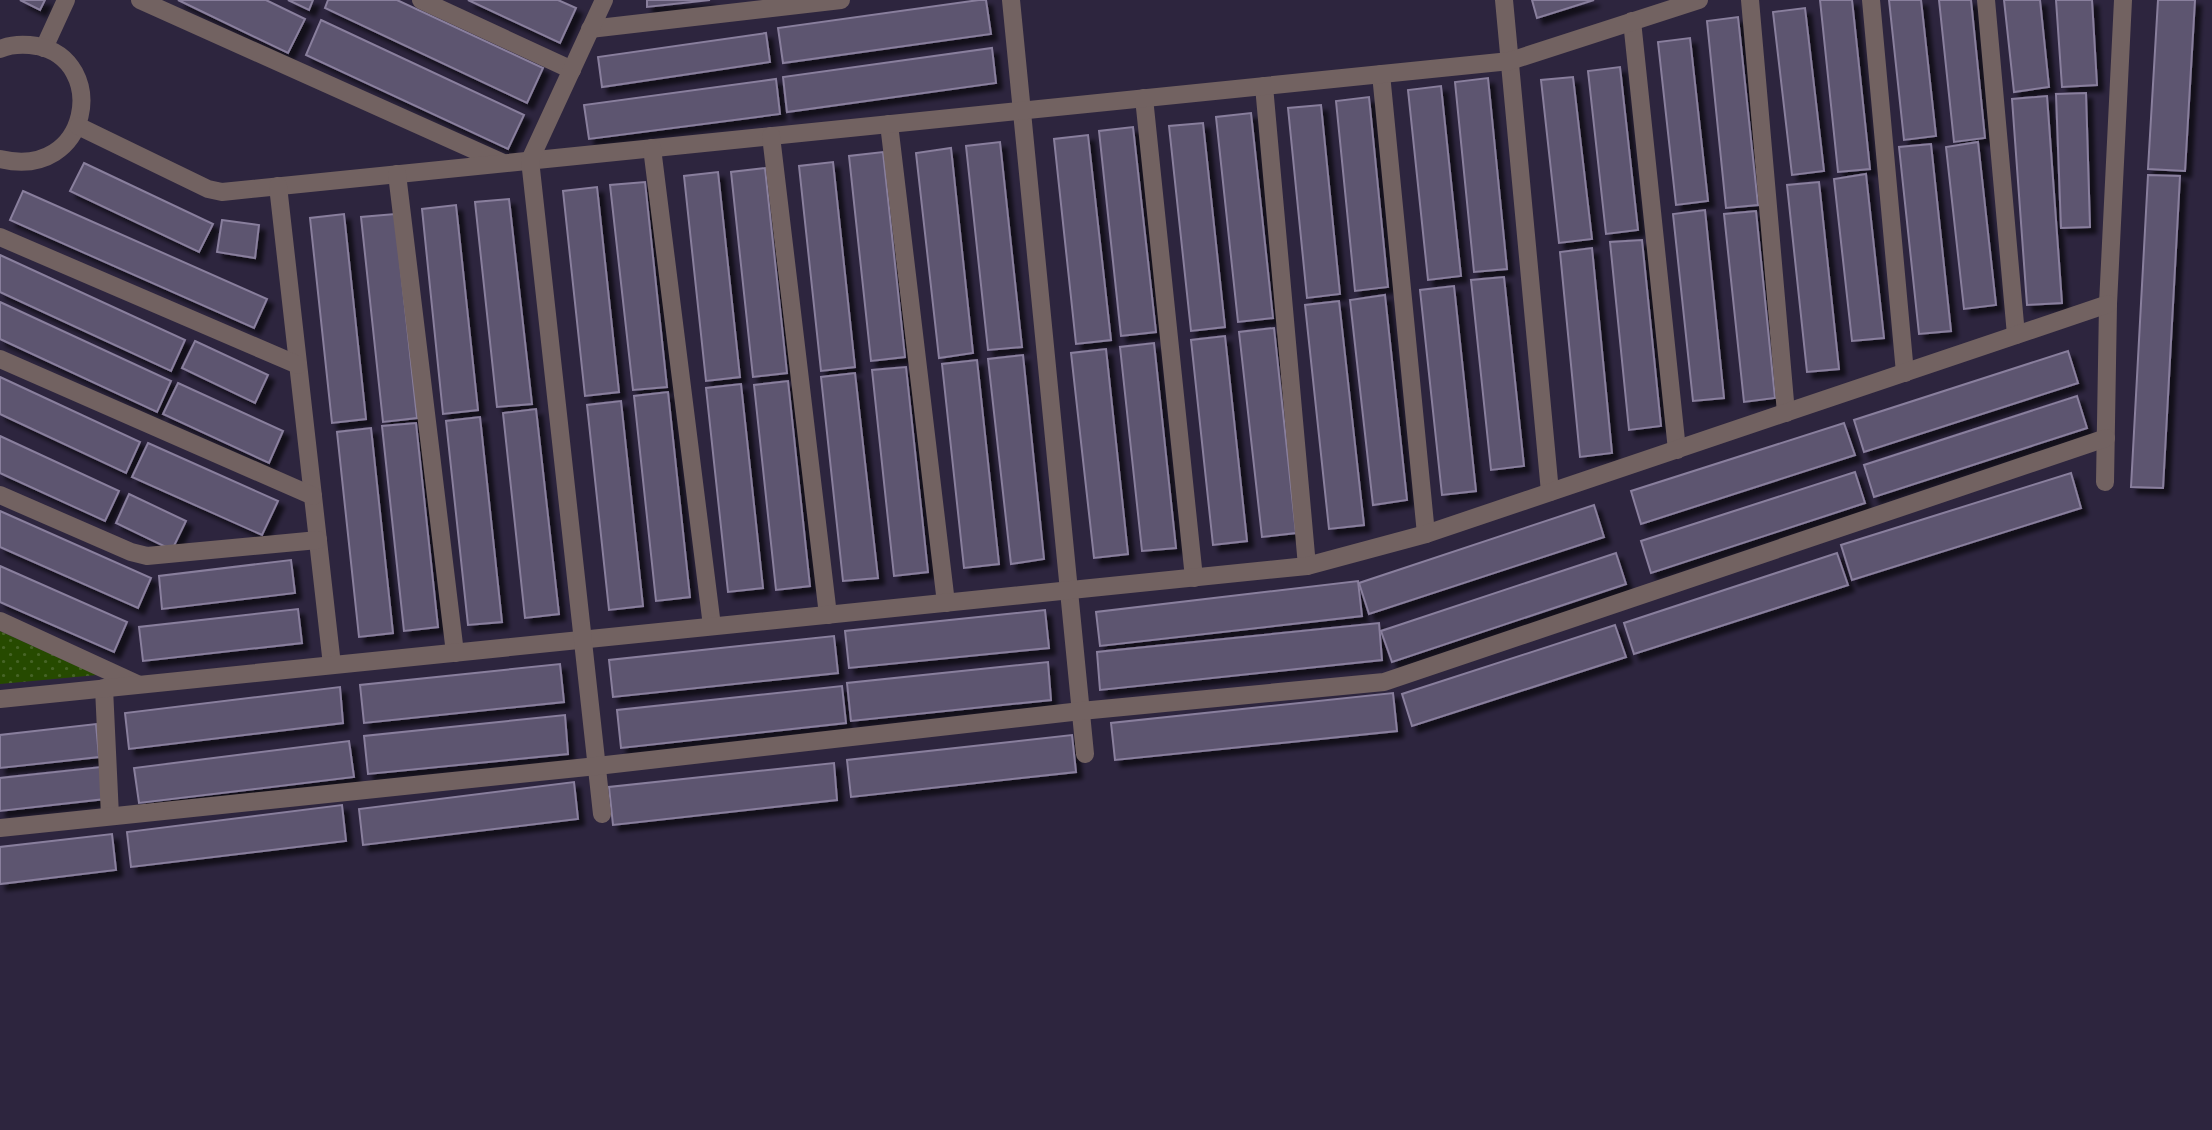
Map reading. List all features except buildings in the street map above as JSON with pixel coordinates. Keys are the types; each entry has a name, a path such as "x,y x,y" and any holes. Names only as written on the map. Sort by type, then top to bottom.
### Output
{"street":[{"path":"44,48 66,0"},
{"path":"140,0 503,163"},
{"path":"421,0 572,69"},
{"path":"603,814 530,160 604,0"},
{"path":"590,29 841,0"},
{"path":"1011,0 1085,754"},
{"path":"1504,0 1550,492"},
{"path":"78,126 208,189 222,192 1510,61 1699,0"},
{"path":"1750,0 1786,413"},
{"path":"1871,0 1905,373"},
{"path":"1986,0 2016,335"},
{"path":"2105,482 2108,304 2123,0"},
{"path":"1632,22 1676,450"},
{"path":"0,49 26,44 44,48 60,57 73,71 80,89 81,107 78,126 68,142 54,155 36,162 0,160"},
{"path":"1381,74 1426,534"},
{"path":"1264,86 1307,566"},
{"path":"1144,98 1194,578"},
{"path":"888,124 946,603"},
{"path":"771,136 828,615"},
{"path":"652,148 712,626"},
{"path":"397,174 455,653"},
{"path":"278,186 332,665"},
{"path":"0,237 298,365"},
{"path":"0,699 1307,566 1426,534 2108,304"},
{"path":"0,359 313,496"},
{"path":"0,828 597,766 1081,711 1384,681 2106,438"},
{"path":"0,495 131,552 147,556 318,540"},
{"path":"0,621 137,684"},
{"path":"104,688 110,816"}],"green space":[{"path":"0,631 97,675 0,684"}]}
